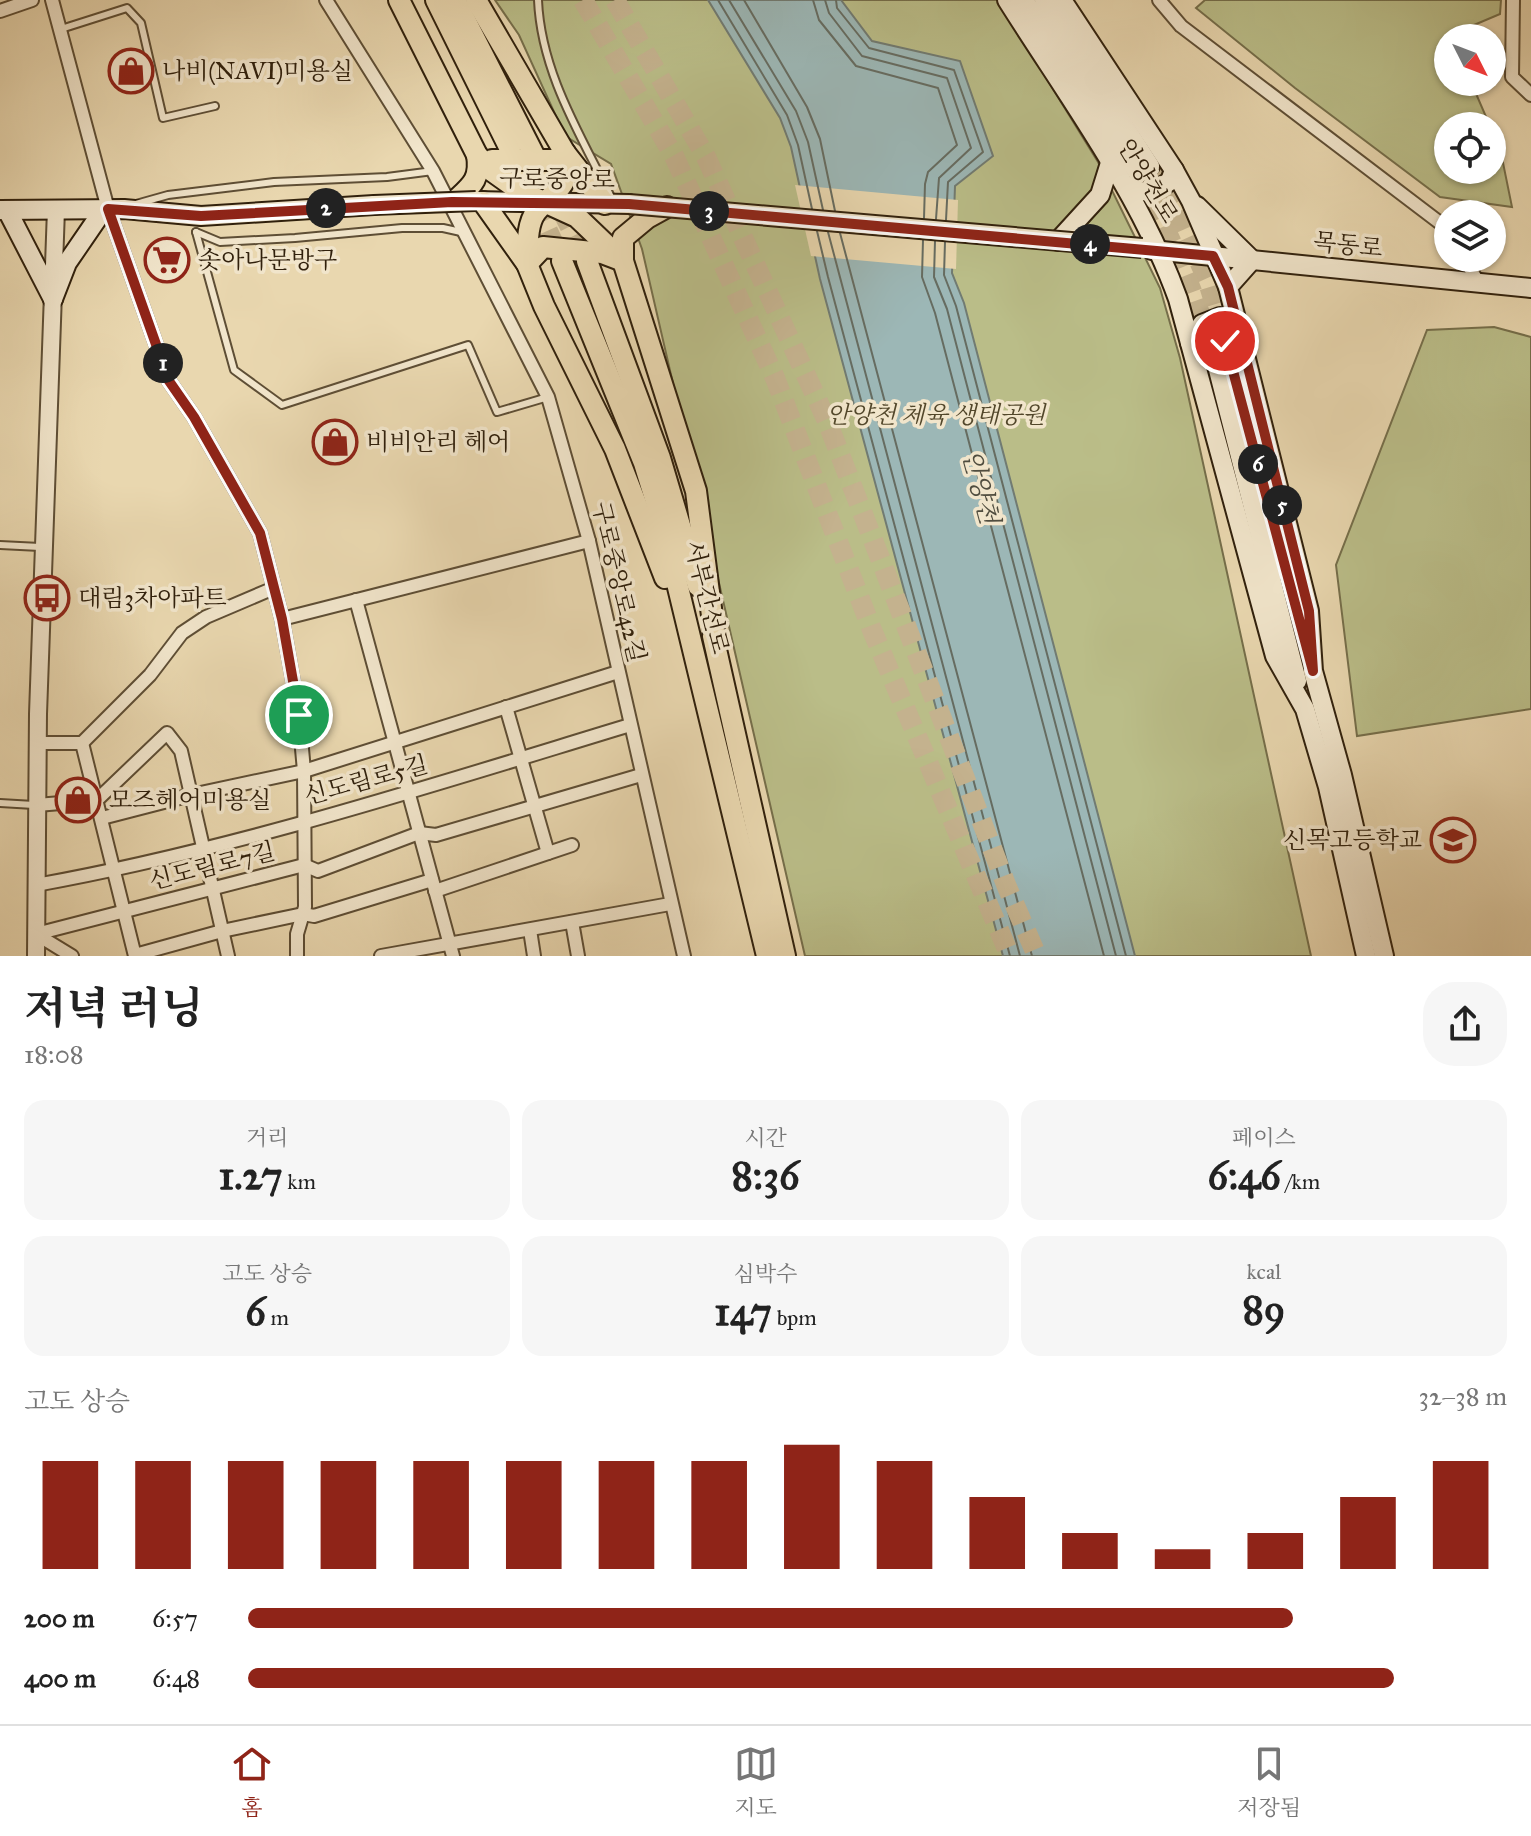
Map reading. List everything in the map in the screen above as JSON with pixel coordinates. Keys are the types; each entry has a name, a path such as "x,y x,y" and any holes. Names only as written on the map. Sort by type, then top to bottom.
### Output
{"main road":[{"path":"399,0 477,155 477,179 454,202"},
{"path":"436,0 510,149"},
{"path":"455,0 534,155"},
{"path":"476,0 565,153 616,204"},
{"name":"안양천로","path":"1007,0 1126,173 1151,250 1178,299 1275,656 1305,709 1328,787 1366,956"},
{"path":"1024,0 1139,193 1150,192 1170,181 1174,170"},
{"path":"1044,0 1126,173"},
{"name":"안양천로","path":"1062,0 1174,170 1191,201 1228,287 1225,338 1309,611 1313,671 1342,775 1384,956"},
{"path":"477,155 490,160 556,160 565,153"},
{"path":"527,264 532,220 536,212 564,185 568,168 565,153"},
{"path":"477,155 508,183 577,217 623,261"},
{"path":"1058,241 1100,195 1126,173"},
{"path":"1191,201 1252,260 1228,287"},
{"name":"구로중앙로","path":"2,212 112,209 201,216 454,202 616,204 1151,250"},
{"path":"480,202 527,264 544,306 615,449 695,658"},
{"path":"667,207 627,233 623,238 623,261 696,491 716,647"},
{"path":"53,299 67,263 112,209"},
{"path":"2,212 53,299"},
{"path":"527,264 543,247 602,253 623,261"},
{"name":"목동로","path":"1151,250 1526,284"},
{"name":"서부간선로","path":"562,261 644,463 662,521 767,956"},
{"name":"서부간선로","path":"587,261 660,458 716,647 785,956"},
{"path":"1190,343 1202,324 1220,317 1277,611 1305,709"}],"street":[{"path":"0,11 32,0"},
{"path":"52,0 112,209 169,381 194,417 260,533 282,619 299,715 304,771 303,914 297,934 297,956"},
{"name":"구로중앙로42길","path":"326,0 433,171 548,397 589,541 684,956"},
{"path":"1159,0 1181,26 1434,218"},
{"path":"1513,0 1512,77 1531,95"},
{"path":"36,956 38,743 56,209"},
{"path":"1472,272 1478,282"},
{"path":"282,619 589,541"},
{"path":"38,743 82,743 150,675 182,633 206,617 274,588"},
{"path":"356,600 451,950"},
{"path":"102,818 304,771 618,672"},
{"path":"506,707 548,853"},
{"name":"신도림로5길","path":"36,885 114,871 409,793 630,725"},
{"path":"37,805 97,800 167,733 181,751 228,956"},
{"path":"82,743 135,955 222,931 303,914 314,916 572,845"},
{"name":"신도림로7길","path":"36,934 304,865 318,871 419,833 436,835 641,775"},
{"path":"381,956 451,950 530,930 670,904"},
{"path":"572,922 578,956"},
{"path":"530,930 534,956"},
{"path":"36,934 72,956"}],"lane":[{"path":"538,0 539,24 550,72 616,204"},
{"path":"61,29 127,8 141,23 163,118 215,106"},
{"path":"112,209 143,200 274,182 387,177 433,171"},
{"path":"467,233 443,228 402,228 220,242 196,232 234,370 282,405 468,345 497,412 548,397"},
{"path":"0,545 44,547"},
{"path":"0,803 37,805"}],"green space":[{"name":"안양천 체육 생태공원","path":"495,0 998,0 1098,162 1160,288 1180,358 1311,956 805,956 642,249 611,164 565,136 519,35"},
{"path":"1205,0 1501,0 1500,14 1476,24 1434,24 1434,96 1477,96 1484,112 1434,112 1434,184 1506,184 1506,178 1512,207 1506,206 1506,200 1440,197 1295,88 1196,8"},
{"path":"1494,327 1531,337 1531,709 1357,736 1336,565 1427,330"}],"water":[{"name":"안양천","path":"708,0 841,0 872,41 960,61 993,156 955,186 952,273 964,303 1135,956 1003,956 820,279 791,147 780,118"}],"pier":[{"path":"795,185 958,200 956,269 811,256"}],"tunnel":[{"path":"583,0 674,156 775,378 872,630 1010,956"},
{"path":"615,0 706,157 827,421 1007,887 1037,956"},
{"path":"510,149 562,261"},
{"path":"534,155 587,261"},
{"path":"1150,166 1177,215 1206,279 1225,341"},
{"path":"1140,178 1180,260 1212,346"}],"place":[{"name":"나비(NAVI)미용실","path":"131,71"},
{"name":"솟아나문방구","path":"167,260"},
{"name":"비비안리 헤어","path":"335,442"},
{"name":"대림3차아파트","path":"47,598"},
{"name":"모즈헤어미용실","path":"78,800"},
{"name":"신목고등학교","path":"1453,840"}],"route":[{"path":"299,715 282,619 260,533 194,417 169,381 108,209 201,216 476,201 629,204 1213,256 1228,287 1309,611 1313,671 1225,341"}]}
